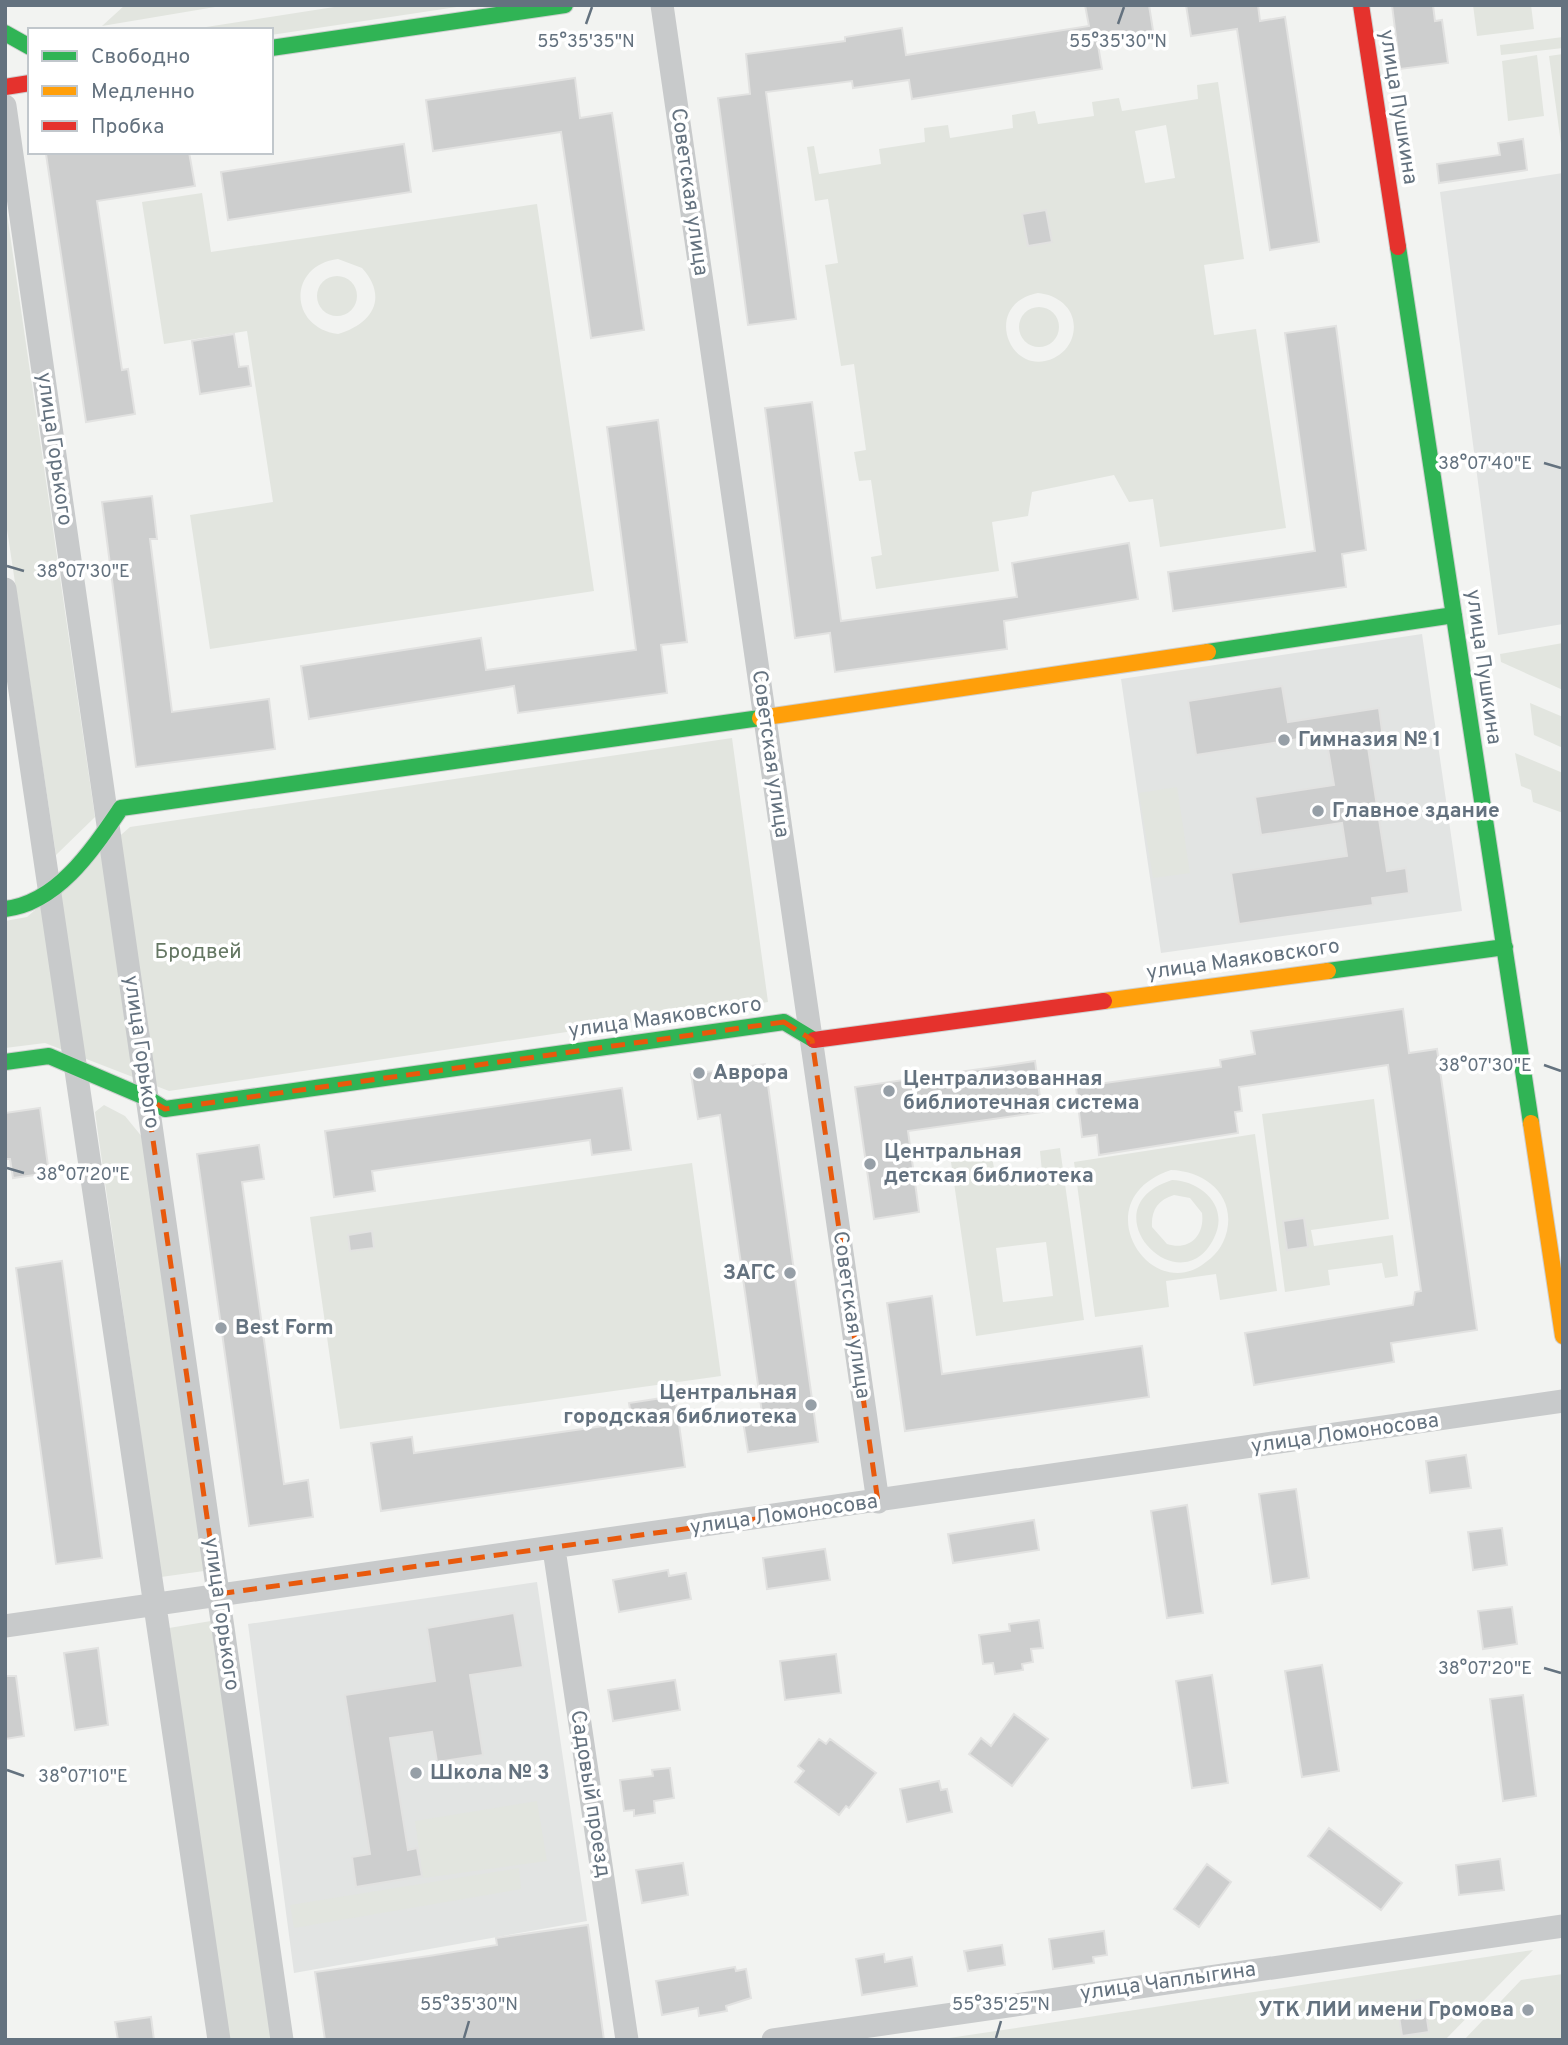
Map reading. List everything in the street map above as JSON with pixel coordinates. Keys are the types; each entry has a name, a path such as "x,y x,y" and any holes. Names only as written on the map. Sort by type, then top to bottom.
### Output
{"street":[{"path":"273,48 565,5"},
{"name":"Советская улица","path":"662,5 878,1502"},
{"name":"улица Пушкина","path":"1361,5 1563,1336"},
{"path":"5,33 28,46"},
{"path":"5,87 28,83"},
{"name":"улица Горького","path":"5,106 282,2040"},
{"path":"5,589 219,2040"},
{"path":"5,909 27,905 50,892 108,827 121,808 764,715 865,703 1454,615"},
{"name":"улица Маяковского","path":"5,1062 49,1056 148,1098 165,1109 784,1022 812,1040 1504,947"},
{"name":"улица Ломоносова","path":"5,1626 218,1594 554,1549 1563,1401"},
{"name":"Садовый проезд","path":"554,1549 627,2040"},
{"name":"улица Чаплыгина","path":"774,2040 1563,1926"}],"highlighted area":[{"path":"784,1022 812,1040 878,1502 218,1594 147,1098 165,1109"}],"shaded area":[{"path":"1563,173 1563,624 1498,635 1440,192"},
{"name":"Гимназия № 1","path":"1422,634 1462,911 1161,953 1121,679"},
{"name":"Школа № 3","path":"537,1582 587,1921 294,1973 248,1624"}],"green space":[{"path":"125,5 227,5 102,26"},
{"path":"347,5 470,5 273,35 273,28 200,28"},
{"path":"1473,5 1531,5 1534,29 1477,36"},
{"path":"1563,37 1563,48 1501,55 1500,45"},
{"path":"1563,54 1563,151 1562,151 1549,56"},
{"path":"1537,55 1544,116 1508,121 1502,61"},
{"path":"1218,82 1244,259 1204,265 1214,335 1256,329 1286,528 1160,547 1153,499 1129,502 1114,475 1032,492 1028,516 992,522 999,571 876,589 871,557 882,555 871,480 859,481 854,452 866,450 854,364 841,366 825,265 838,263 828,199 815,201 807,147 814,146 819,174 881,164 879,149 925,142 924,128 948,125 950,138 1013,128 1012,115 1035,111 1038,124 1094,116 1092,102 1119,98 1122,111 1198,99 1197,85","holes":["1166,125 1175,178 1145,183 1135,131","1038,293 1054,297 1067,307 1074,329 1071,341 1062,352 1054,358 1038,362 1024,358 1014,350 1008,338 1006,324 1010,311 1020,300"]},
{"path":"202,193 211,252 537,204 594,591 210,649 190,515 273,502 247,331 164,344 142,202","holes":["338,259 362,268 374,290 373,309 368,317 350,330 338,334 322,329 310,320 303,309 300,296 310,272 322,264"]},
{"path":"5,200 95,817 56,855 5,516"},
{"path":"337,276 345,277 351,282 356,288 356,304 351,310 345,315 337,316 329,315 323,310 318,304 317,296 318,288 323,282 329,277"},
{"path":"1039,307 1047,308 1053,313 1058,319 1058,335 1053,341 1047,346 1039,347 1031,346 1025,341 1020,335 1019,327 1020,319 1025,313 1031,308"},
{"path":"1563,643 1563,690 1501,662 1500,654"},
{"path":"1530,703 1563,717 1563,748 1534,735"},
{"name":"Бродвей","path":"732,738 768,1002 169,1091 45,1043 5,1048 5,921 27,917 130,827"},
{"path":"1515,753 1563,773 1563,813 1533,802 1531,790 1521,786"},
{"path":"1177,787 1190,873 1153,878 1139,793"},
{"path":"1374,1099 1389,1219 1311,1230 1314,1246 1393,1235 1398,1276 1385,1278 1382,1263 1328,1270 1330,1285 1285,1292 1262,1114"},
{"path":"104,1105 125,1116 143,1138 204,1571 161,1577 95,1112"},
{"path":"1255,1134 1277,1291 1220,1300 1216,1274 1166,1281 1169,1307 1095,1317 1074,1162","holes":["1171,1170 1183,1171 1214,1187 1226,1206 1228,1218 1225,1237 1215,1255 1202,1265 1181,1273 1162,1270 1145,1259 1133,1242 1128,1223 1131,1202 1145,1184"]},
{"path":"1060,1148 1084,1320 976,1336 951,1162 992,1157 996,1179 1042,1172 1040,1151","holes":["1046,1242 1053,1296 1003,1302 996,1248"]},
{"path":"692,1163 721,1376 340,1429 310,1217"},
{"path":"1172,1180 1193,1185 1210,1197 1218,1216 1218,1226 1214,1238 1199,1257 1181,1262 1163,1258 1148,1246 1138,1229 1137,1211 1147,1193","holes":["1174,1195 1190,1198 1202,1213 1201,1229 1189,1243 1175,1246 1167,1244 1152,1227 1154,1211 1160,1203"]},
{"path":"211,1621 272,2040 228,2040 169,1628"},
{"path":"537,1801 547,1861 423,1878 415,1821"},
{"path":"519,1868 521,1889 294,1928 290,1905"},
{"path":"1533,1950 1445,2040 936,2040"},
{"name":"УТК ЛИИ имени Громова","path":"1563,1974 1563,2040 1464,2040 1521,1980"}],"building":[{"path":"1085,5 1149,5 1154,37 1098,45 1102,69 912,99 909,80 853,88 852,81 766,92 796,319 748,325 718,98 750,94 746,54 845,41 845,37 902,28 906,55 1089,26"},
{"path":"1186,5 1258,5 1260,21 1285,17 1319,242 1270,250 1237,29 1191,36"},
{"path":"1392,5 1433,5 1435,21 1442,20 1448,63 1400,69"},
{"path":"575,78 580,118 612,113 644,330 591,338 561,132 433,151 426,100"},
{"path":"1523,139 1527,170 1439,183 1437,164 1500,155 1498,143"},
{"path":"404,144 411,192 228,220 221,172"},
{"path":"46,154 189,154 195,186 97,201 122,370 128,369 135,414 86,422"},
{"path":"1046,210 1052,242 1028,246 1022,214"},
{"path":"1336,326 1366,550 1342,554 1346,587 1173,611 1168,572 1315,551 1285,333"},
{"path":"234,334 239,367 248,366 251,386 200,394 192,341"},
{"path":"812,402 841,621 1017,597 1012,563 1129,543 1138,599 1004,621 1007,649 835,672 830,633 795,638 765,408"},
{"path":"658,420 687,642 661,645 667,693 518,713 514,686 309,719 301,666 481,638 486,670 636,650 607,427"},
{"path":"152,496 157,539 150,539 172,712 269,699 275,749 136,767 102,502"},
{"path":"1282,686 1288,722 1379,708 1383,738 1367,741 1387,871 1406,868 1409,893 1372,898 1373,905 1239,924 1231,873 1347,856 1342,823 1261,835 1255,797 1334,785 1327,743 1320,744 1318,736 1196,755 1188,701"},
{"path":"1403,1009 1409,1053 1437,1049 1477,1330 1391,1343 1394,1362 1254,1385 1245,1333 1413,1305 1415,1292 1421,1291 1388,1065 1239,1087 1242,1111 1235,1112 1238,1133 1099,1155 1097,1135 1082,1137 1076,1087 1221,1067 1220,1060 1255,1054 1251,1031"},
{"path":"1035,1061 1042,1112 908,1131 919,1212 874,1219 855,1087"},
{"path":"765,1064 818,1442 748,1452 742,1415 762,1413 720,1115 698,1119 691,1074"},
{"path":"622,1088 631,1150 592,1155 590,1140 372,1171 375,1191 334,1197 325,1131"},
{"path":"40,1108 49,1173 13,1178 10,1159 5,1159 5,1113"},
{"path":"259,1145 264,1179 242,1182 284,1484 308,1480 313,1517 249,1526 197,1154"},
{"path":"1304,1218 1308,1247 1287,1250 1283,1221"},
{"path":"372,1231 374,1248 350,1251 348,1235"},
{"path":"62,1261 102,1558 56,1564 16,1268"},
{"path":"932,1296 942,1374 1142,1346 1149,1397 905,1431 887,1303"},
{"path":"675,1396 685,1467 381,1511 371,1443 412,1437 414,1453 632,1422 629,1403"},
{"path":"1466,1455 1471,1488 1430,1493 1426,1461"},
{"path":"1296,1489 1309,1578 1272,1584 1259,1494"},
{"path":"1187,1505 1203,1613 1167,1618 1151,1511"},
{"path":"1034,1520 1039,1550 953,1563 948,1534"},
{"path":"1502,1528 1507,1565 1473,1570 1468,1532"},
{"path":"825,1549 830,1580 767,1589 763,1558"},
{"path":"668,1570 669,1576 686,1573 691,1599 619,1612 613,1580"},
{"path":"1512,1607 1517,1644 1483,1649 1478,1611"},
{"path":"514,1613 523,1667 470,1675 483,1755 437,1762 432,1732 390,1738 408,1850 417,1848 422,1876 356,1887 352,1857 370,1854 345,1695 435,1681 427,1628"},
{"path":"1039,1620 1043,1648 1031,1649 1033,1662 1022,1664 1023,1670 995,1674 993,1663 983,1664 979,1635 1010,1631 1009,1624"},
{"path":"98,1648 108,1725 75,1730 64,1653"},
{"path":"836,1654 841,1693 785,1700 780,1661"},
{"path":"1322,1665 1339,1771 1302,1777 1285,1671"},
{"path":"1212,1675 1228,1783 1192,1788 1176,1681"},
{"path":"5,1676 16,1676 24,1736 5,1739"},
{"path":"675,1680 680,1710 613,1721 608,1690"},
{"path":"1523,1695 1536,1796 1503,1801 1490,1699"},
{"path":"1014,1714 1048,1739 1012,1786 969,1754 981,1738 991,1746"},
{"path":"819,1739 826,1744 830,1739 876,1773 849,1808 846,1806 839,1815 795,1782 804,1771 798,1766"},
{"path":"670,1768 674,1798 654,1801 655,1813 634,1816 634,1810 624,1811 620,1780 653,1776 652,1770"},
{"path":"939,1781 941,1790 947,1789 952,1812 907,1822 900,1789"},
{"path":"1329,1828 1402,1883 1381,1910 1308,1856"},
{"path":"1500,1859 1504,1890 1459,1895 1456,1865"},
{"path":"683,1863 688,1895 642,1903 636,1870"},
{"path":"1207,1864 1231,1882 1199,1927 1174,1909"},
{"path":"588,1925 604,2040 325,2040 315,1972 497,1945 496,1938"},
{"path":"1104,1931 1107,1955 1093,1957 1094,1963 1053,1969 1049,1939"},
{"path":"1002,1945 1005,1965 968,1971 964,1951"},
{"path":"884,1954 885,1962 912,1957 917,1986 862,1995 856,1959"},
{"path":"735,1967 736,1971 746,1969 751,1998 726,2006 727,2011 699,2016 698,2008 662,2015 656,1981"},
{"path":"1424,1999 1429,2032 1402,2036 1397,2003"},
{"path":"151,2017 154,2040 118,2040 115,2022"}],"traffic: fast":[{"path":"273,48 565,5"},
{"path":"5,33 28,46"},
{"path":"1398,247 1531,1123"},
{"path":"1208,652 1454,615"},
{"path":"5,909 24,905 58,885 86,856 121,808 760,718"},
{"path":"1328,971 1505,947"},
{"path":"5,1062 49,1056 147,1098 165,1109 784,1022 814,1040"}],"traffic: slow":[{"path":"760,718 1208,652"},
{"path":"1104,1001 1328,971"},
{"path":"1531,1123 1563,1336"}],"traffic: jam":[{"path":"1361,5 1398,247"},
{"path":"5,87 28,83"},
{"path":"814,1040 1104,1001"}],"place":[{"name":"Гимназия № 1","path":"1284,740"},
{"name":"Главное здание","path":"1318,811"},
{"name":"Аврора","path":"699,1073"},
{"name":"Централизованная библиотечная система","path":"889,1091"},
{"name":"Центральная детская библиотека","path":"870,1164"},
{"name":"ЗАГС","path":"790,1273"},
{"name":"Best Form","path":"221,1328"},
{"name":"Центральная городская библиотека","path":"811,1405"},
{"name":"Школа № 3","path":"416,1773"},
{"name":"УТК ЛИИ имени Громова","path":"1528,2010"}]}
